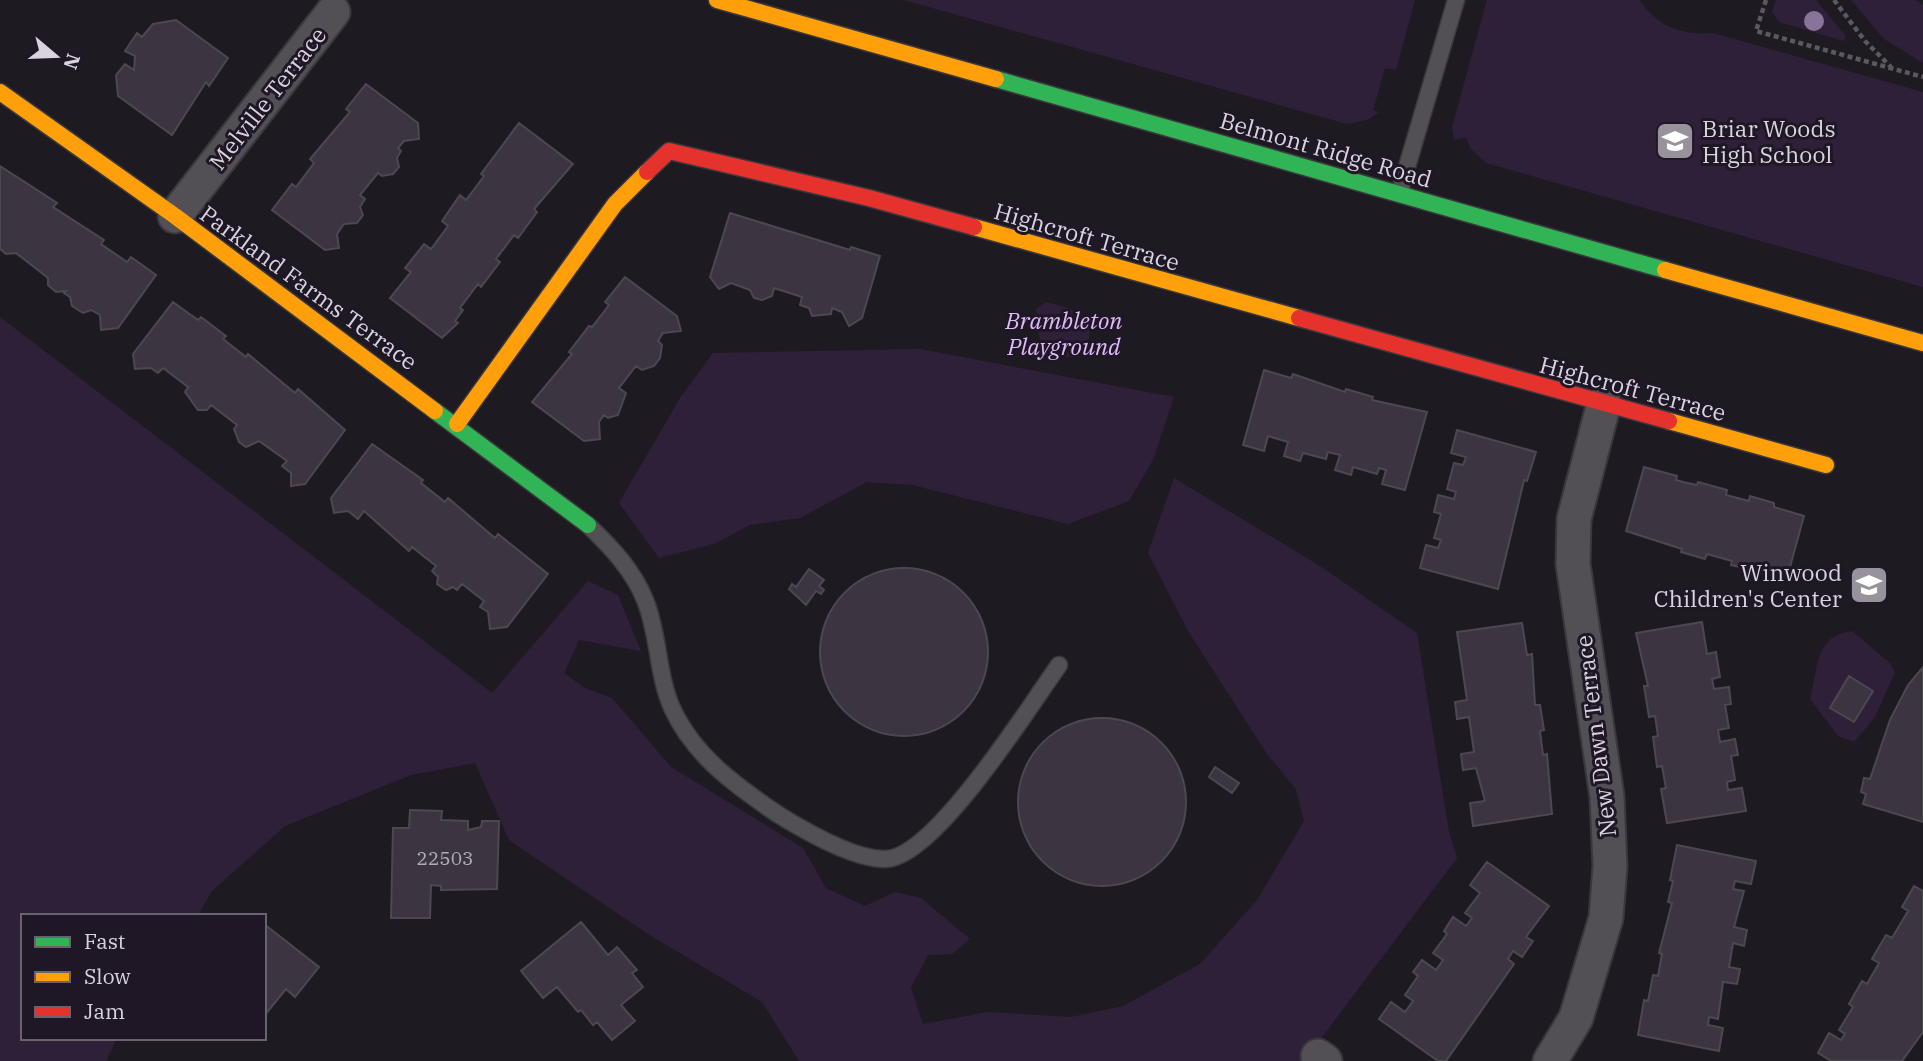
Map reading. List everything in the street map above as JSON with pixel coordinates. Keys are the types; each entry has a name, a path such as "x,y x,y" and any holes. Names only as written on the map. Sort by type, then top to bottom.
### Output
{"street":[{"name":"Belmont Ridge Road","path":"717,0 1923,343"},
{"name":"Melville Terrace","path":"175,216 333,12"},
{"name":"Parkland Farms Terrace","path":"0,92 175,216 588,525"},
{"name":"Highcroft Terrace","path":"457,425 615,204 669,151 869,198 1826,465"},
{"name":"New Dawn Terrace","path":"1550,1061 1576,1018 1606,918 1610,866 1607,797 1573,564 1574,519 1604,403"}],"lane":[{"path":"1399,194 1456,0"},
{"path":"588,525 622,559 646,600 670,704 686,736 713,765 751,796 797,826 847,850 886,859 912,851 942,825 1059,665"}],"path":[{"path":"1766,0 1756,31 1923,77"},
{"path":"1834,0 1865,41 1892,68"}],"green space":[{"path":"904,0 1415,0 1396,70 1385,68 1373,110 1379,112 1367,120 1347,124"},
{"path":"1487,0 1640,0 1662,23 1682,31 1713,33 1923,92 1923,287 1486,163 1470,148 1466,137 1454,140 1452,127"},
{"path":"1776,0 1816,0 1846,36 1844,41 1779,22 1772,12"},
{"path":"1851,0 1915,0 1923,5 1923,63 1884,39"},
{"name":"Brambleton Playground","path":"1046,302 1068,308 1083,316 1089,331 1085,354 1055,359 1041,349 1036,309"},
{"path":"0,317 492,693 588,581 618,595 641,651 579,640 564,673 585,688 612,698 671,767 803,848 826,888 865,906 895,892 921,898 970,939 952,954 928,955 911,988 923,1024 988,1012 1071,1017 1123,1006 1200,964 1257,900 1304,821 1296,789 1267,754 1188,631 1148,553 1174,478 1320,566 1417,633 1449,832 1457,858 1304,1061 799,1061 762,1002 648,934 509,840 475,763 411,775 285,826 211,892 199,914 21,914 21,1040 116,1040 106,1061 0,1061"},
{"path":"920,349 1174,397 1153,460 1129,501 1068,524 912,485 867,482 800,518 750,525 714,544 659,558 619,503 680,398 713,353"},
{"path":"1852,631 1890,663 1895,672 1875,717 1854,742 1838,736 1810,699 1824,647 1839,634"}],"building":[{"path":"176,20 228,58 209,86 206,82 172,135 118,96 116,75 125,64 134,70 135,56 125,51 137,33 142,37 153,24"},
{"path":"366,84 418,123 419,139 404,141 398,148 401,151 397,158 399,167 393,174 382,176 378,173 360,195 365,199 360,207 363,215 357,223 344,224 337,234 339,248 325,250 272,210 292,184 296,187 314,163 310,159 350,112 346,109"},
{"path":"519,123 573,164 534,209 537,212 518,238 514,235 496,259 500,262 481,287 478,284 460,308 463,310 455,321 458,323 442,338 390,298 411,272 405,268 424,244 431,249 448,226 442,221 460,195 466,200 484,176 481,174"},
{"path":"0,166 57,203 53,207 104,240 101,244 127,262 131,257 156,275 118,328 101,330 100,315 91,310 83,313 72,306 70,297 64,293 66,291 56,292 48,285 48,278 16,253 6,254 0,249"},
{"path":"730,213 850,250 851,247 880,256 862,318 849,326 842,312 832,308 831,314 812,316 809,308 800,305 802,297 774,288 772,296 762,300 754,298 750,290 731,283 719,289 710,277"},
{"path":"625,277 677,316 681,331 663,333 658,341 662,345 660,358 654,366 642,370 636,366 619,388 626,393 618,415 608,418 604,415 599,422 600,439 584,441 532,402 572,354 569,352 589,326 592,327 609,305 605,302"},
{"path":"173,302 198,320 201,317 226,336 223,339 246,357 248,354 295,393 298,389 345,430 305,484 291,486 291,473 282,466 287,461 259,441 246,447 239,442 234,429 237,425 211,405 207,410 198,410 185,392 188,387 163,368 158,373 151,368 135,369 133,354"},
{"path":"1264,370 1291,378 1293,374 1345,392 1346,389 1373,397 1372,400 1427,412 1405,490 1382,484 1386,470 1379,468 1377,474 1353,467 1351,475 1335,470 1340,455 1328,452 1326,459 1303,453 1300,461 1284,456 1288,442 1268,436 1264,451 1243,445"},
{"path":"1457,430 1536,452 1527,481 1524,480 1498,589 1420,568 1426,545 1438,548 1441,540 1434,538 1441,514 1434,512 1438,495 1454,499 1456,492 1447,489 1454,463 1463,465 1466,457 1451,453"},
{"path":"372,444 423,480 421,483 445,502 448,498 495,538 498,534 548,574 507,627 490,629 488,612 480,607 484,601 462,584 457,590 453,587 446,590 437,584 438,577 432,571 436,566 412,547 409,551 364,511 358,519 348,511 334,513 331,498"},
{"path":"1644,467 1677,476 1676,480 1683,482 1697,485 1698,482 1727,490 1726,495 1749,501 1750,496 1774,503 1774,507 1804,516 1787,578 1731,565 1732,561 1707,554 1705,559 1681,552 1682,549 1626,531"},
{"path":"904,568 936,575 951,582 963,593 974,605 981,620 988,652 981,684 974,699 963,711 951,722 936,729 904,736 872,729 857,722 845,711 834,699 827,684 820,652 827,620 834,605 845,593 857,582 872,575"},
{"path":"809,569 824,580 819,586 824,590 821,594 816,591 806,605 789,589 792,584 796,587"},
{"path":"1702,622 1707,654 1716,652 1720,677 1712,679 1714,689 1729,687 1731,704 1725,705 1729,728 1718,730 1720,742 1735,739 1738,755 1731,756 1735,780 1727,782 1728,790 1742,788 1746,811 1667,823 1661,789 1666,788 1662,766 1657,767 1653,737 1658,736 1655,716 1649,717 1644,686 1648,686 1636,633"},
{"path":"1522,623 1527,655 1532,654 1535,705 1540,705 1544,730 1540,731 1543,755 1547,754 1552,814 1473,826 1470,803 1485,801 1476,768 1463,770 1461,754 1474,752 1469,717 1457,719 1455,702 1467,700 1457,632"},
{"path":"1923,667 1923,822 1863,804 1866,794 1861,792 1864,778 1870,779 1890,720 1908,685"},
{"path":"1849,676 1873,691 1854,722 1830,708"},
{"path":"1102,718 1134,725 1149,732 1161,743 1172,755 1179,770 1186,802 1179,834 1172,849 1161,861 1149,872 1134,879 1102,886 1070,879 1055,872 1043,861 1032,849 1025,834 1018,802 1025,770 1032,755 1043,743 1055,732 1070,725"},
{"path":"1215,767 1239,783 1232,793 1209,777"},
{"path":"410,810 442,811 441,820 468,821 468,830 481,827 482,821 499,821 497,889 441,890 441,886 431,885 430,918 391,918 393,828 409,828"},
{"path":"1677,845 1756,861 1751,884 1735,881 1733,889 1744,891 1734,927 1747,930 1744,946 1733,943 1729,967 1740,969 1737,984 1723,982 1718,1019 1709,1017 1708,1025 1723,1028 1719,1051 1638,1035 1644,1000 1648,1001 1653,975 1658,976 1662,954 1659,953 1672,903 1668,902"},
{"path":"1487,862 1549,906 1526,937 1533,941 1522,957 1513,951 1508,959 1514,964 1446,1061 1438,1061 1379,1019 1391,1002 1405,1012 1413,1001 1405,995 1418,976 1413,972 1422,960 1436,970 1443,960 1433,953 1447,934 1444,931 1453,917 1466,926 1472,918 1465,913 1480,893 1470,885"},
{"path":"1914,886 1923,891 1923,1032 1902,1061 1831,1061 1818,1053 1829,1033 1841,1040 1845,1034 1839,1030 1853,1007 1849,1004 1862,981 1867,984 1879,963 1872,959 1886,935 1892,938 1908,911 1902,907"},
{"path":"581,922 608,955 617,947 637,970 632,973 643,987 621,1005 635,1021 612,1040 597,1022 593,1025 581,1010 578,1012 557,987 543,998 521,971"},
{"path":"266,926 319,967 295,997 286,989 266,1014"}],"traffic: fast":[{"path":"996,79 1665,270"},
{"path":"435,411 588,525"}],"traffic: slow":[{"path":"717,0 996,79"},
{"path":"0,92 175,216 435,411"},
{"path":"457,424 615,204 647,172"},
{"path":"974,227 1299,318"},
{"path":"1665,270 1923,343"},
{"path":"1669,421 1826,465"}],"traffic: jam":[{"path":"647,172 669,151 869,198 974,227"},
{"path":"1299,318 1669,421"}],"place":[{"name":"Briar Woods High School","path":"1675,141"},
{"name":"Winwood Children's Center","path":"1869,585"}]}
